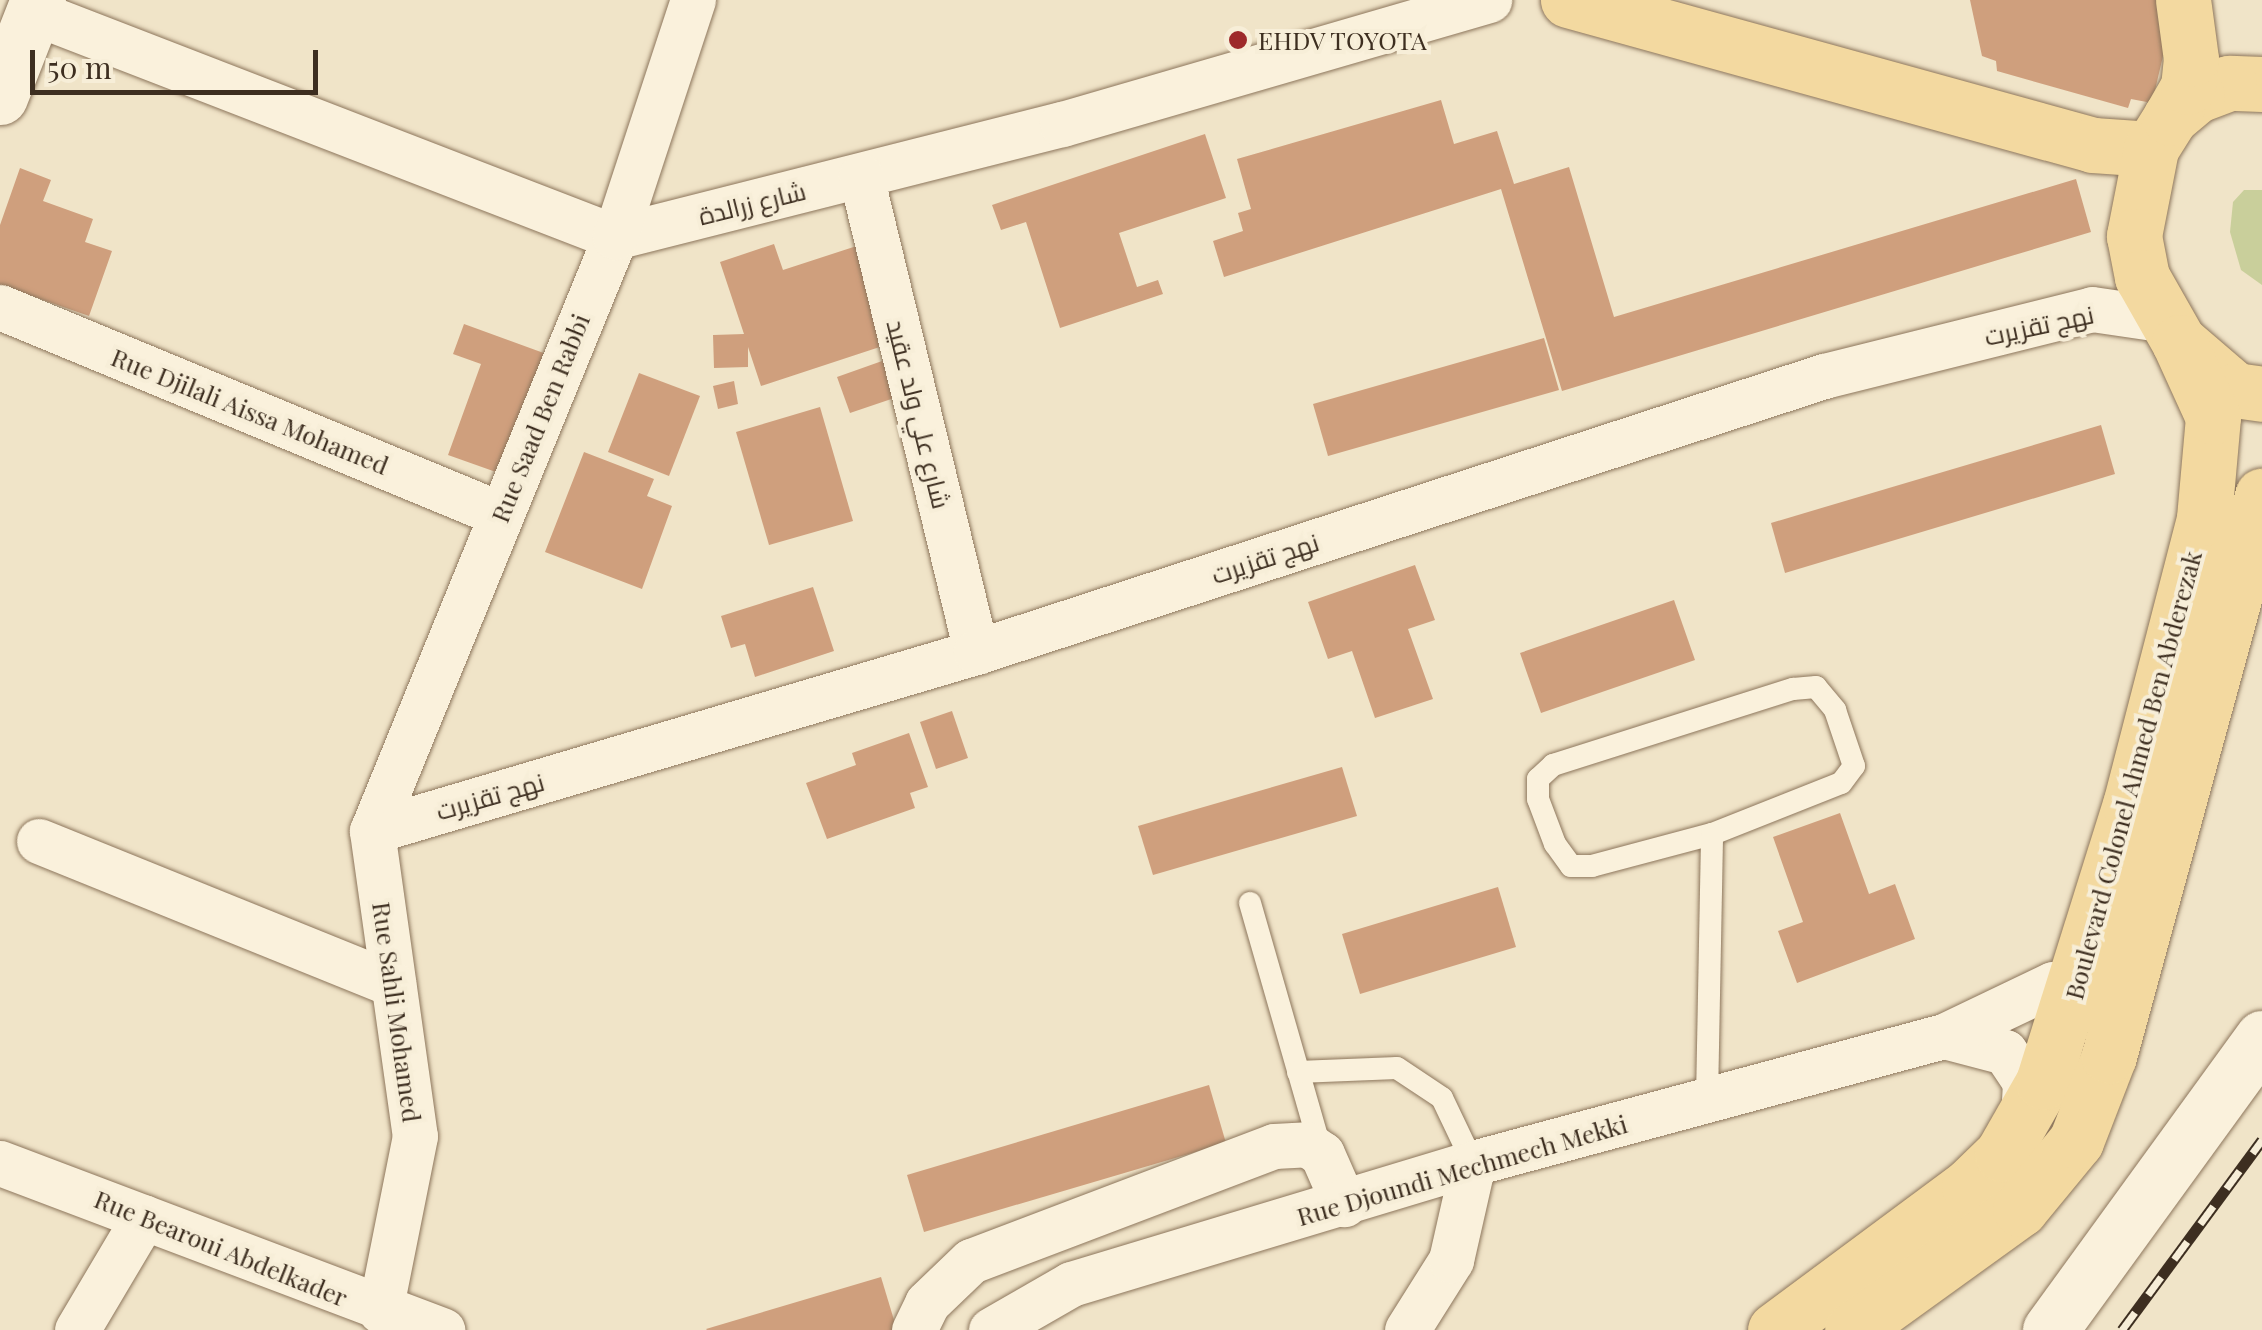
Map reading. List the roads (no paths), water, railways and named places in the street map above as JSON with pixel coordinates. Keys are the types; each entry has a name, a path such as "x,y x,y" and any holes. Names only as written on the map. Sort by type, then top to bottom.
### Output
{"main road":[{"path":"1568,0 2093,144 2161,134 2197,95 2228,83 2262,84"},
{"name":"Boulevard Colonel Ahmed Ben Abderezak","path":"1873,1324 1989,1233 2054,1175 2095,1101 2101,991 2130,806 2212,476 2213,417 2169,330 2134,236 2161,134 2188,87 2190,58 2183,0"},
{"path":"0,97 36,6"},
{"path":"2169,330 2236,390 2262,394"},
{"name":"Boulevard Colonel Ahmed Ben Abderezak","path":"1775,1330 1969,1186 2023,1122 2101,991 2262,496"},
{"path":"2050,1330 2262,1038"}],"street":[{"name":"Rue Saad Ben Rabbi","path":"372,831 615,237 693,0"},
{"name":"شارع زرالدة","path":"615,237 861,176 1489,0"},
{"path":"36,6 615,237"},
{"name":"شارع علي ولد عقيد","path":"861,176 976,652"},
{"name":"Rue Djilali Aissa Mohamed","path":"0,308 500,514"},
{"name":"نهج تقزيرت","path":"372,831 976,652 1824,376 2092,309 2169,330"},
{"name":"Rue Sahli Mohamed","path":"372,831 415,1136 380,1311"},
{"path":"39,840 394,984"},
{"name":"Rue Djoundi Mechmech Mekki","path":"991,1330 1071,1284 1473,1162 1944,1036 2027,993 2101,991"},
{"path":"1944,1036 2005,1052 2025,1082 2023,1122"},
{"path":"914,1330 927,1303 971,1261 1274,1146 1308,1144 1322,1154 1344,1204"},
{"path":"1408,1330 1451,1260 1473,1162"},
{"name":"Rue Bearoui Abdelkader","path":"0,1163 380,1311 443,1330"},
{"path":"77,1330 144,1217"}],"lane":[{"path":"1816,687 1835,710 1854,766 1841,782 1712,834 1572,866 1544,814 1538,779 1554,766 1792,689 1816,687"},
{"path":"1707,1099 1712,834"},
{"path":"1250,902 1322,1154"},
{"path":"1298,1072 1397,1068 1442,1098 1473,1162"}],"railway":[{"path":"2122,1330 2262,1140"}],"place":[{"name":"EHDV TOYOTA","path":"1238,40"}]}
